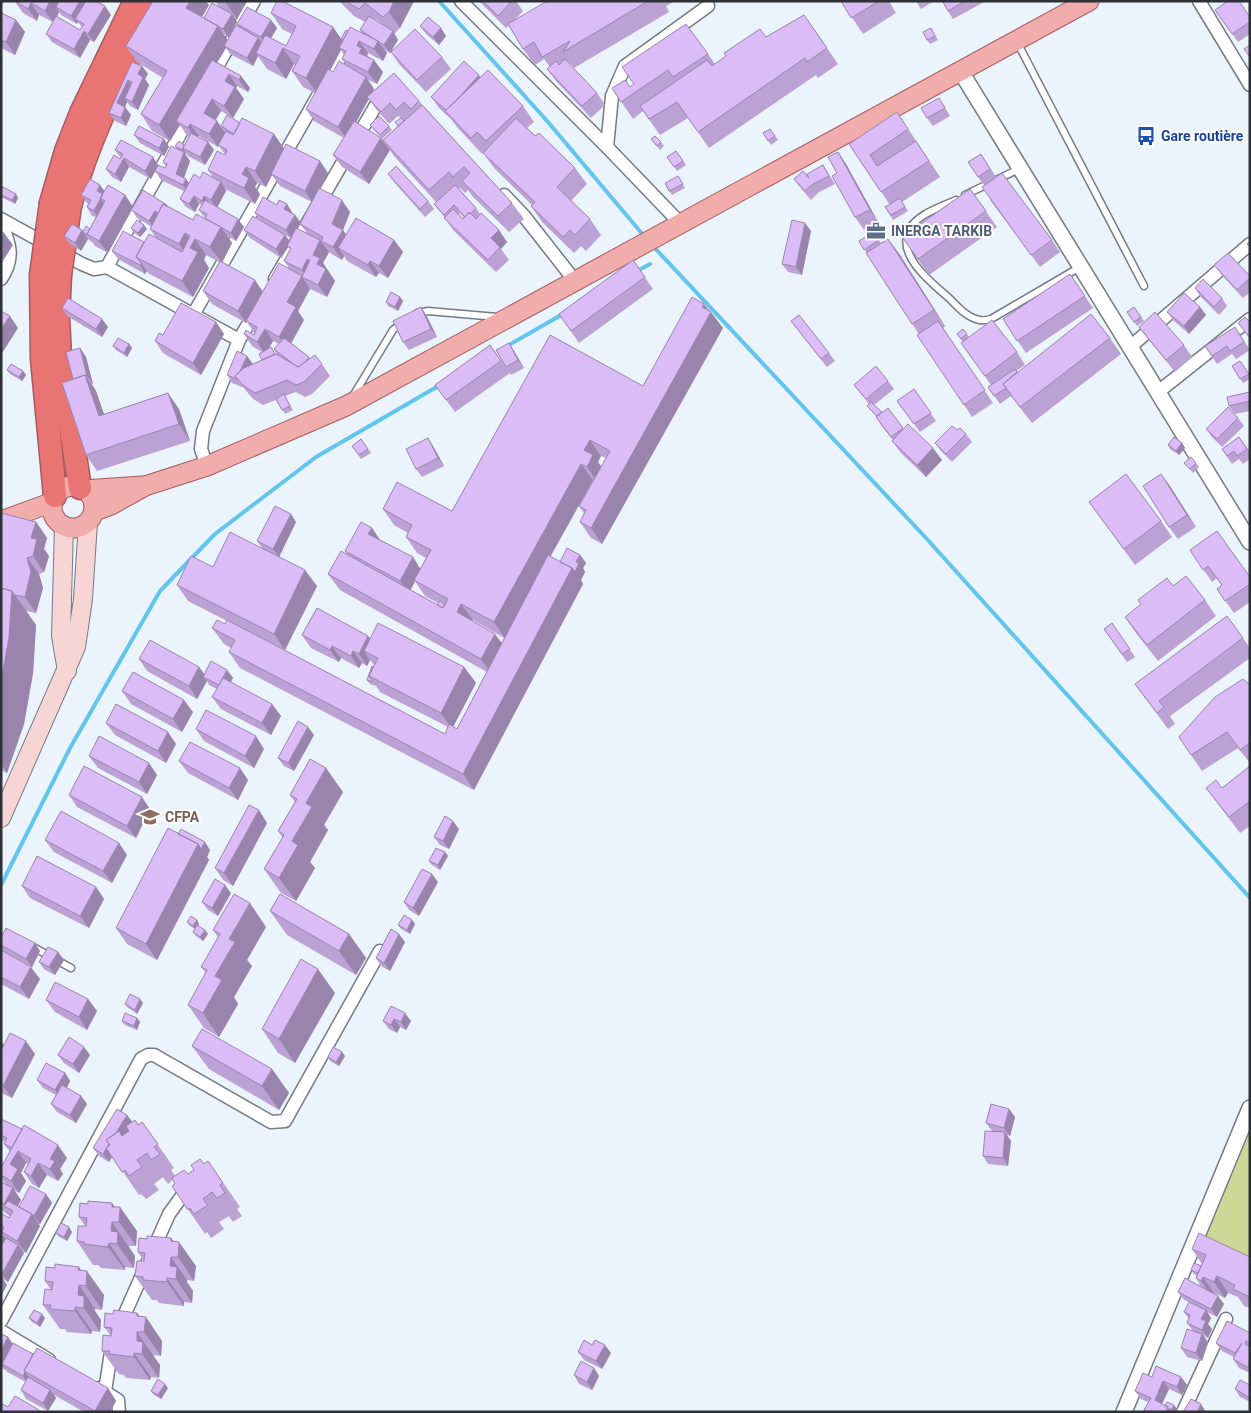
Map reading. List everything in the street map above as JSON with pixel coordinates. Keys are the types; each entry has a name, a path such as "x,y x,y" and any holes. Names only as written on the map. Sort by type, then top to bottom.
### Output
{"highway":[{"path":"54,499 42,359 50,275 66,151 81,113 135,1"},
{"path":"60,205 157,1"},
{"path":"50,275 58,318 60,356 82,489"}],"main road":[{"path":"7,520 61,524 77,528 90,517 145,486 207,466 346,406 1089,1"},
{"path":"7,520 54,499 63,489 145,486"},
{"path":"1,818 67,671 79,635 92,500 82,489"},
{"path":"54,499 53,514 61,524 61,636 67,671"}],"street":[{"path":"206,87 254,1"},
{"path":"461,1 607,146 678,226"},
{"path":"1199,1 1250,85"},
{"path":"607,146 612,96 625,66 708,6"},
{"path":"193,315 339,59 340,53 337,50 310,34"},
{"path":"961,72 1250,542"},
{"path":"207,466 200,440 240,340 385,91 392,85"},
{"path":"107,267 196,104"},
{"path":"497,188 524,216 575,281"},
{"path":"1,221 82,264 94,269 107,267 240,340"},
{"path":"1,221 11,247 9,267 1,279"},
{"path":"1130,347 1250,244"},
{"path":"1158,392 1250,319"},
{"path":"1,1321 141,1059 148,1055 154,1056 271,1122 285,1121 380,951"},
{"path":"1124,1412 1250,1108"},
{"path":"105,1391 112,1344 119,1326 169,1214 193,1181"},
{"path":"1183,1412 1226,1319"},
{"path":"1,1331 63,1368"},
{"path":"88,1382 118,1400 119,1412"}],"lane":[{"path":"1017,41 1144,286"},
{"path":"1020,168 920,218 909,230 906,242 912,260 927,280 967,315 981,321 991,319 1081,267"},
{"path":"346,406 393,330 410,315 428,311 508,318"},
{"path":"28,944 71,968"}],"green space":[{"path":"1250,1129 1250,1275 1199,1253"}],"building":[{"path":"15,1 50,1 45,11 31,3 28,9"},
{"path":"59,1 80,1 71,16 56,7"},
{"path":"86,1 96,1 105,6 88,34 84,31 74,49 46,34 56,16 80,30 84,24 75,19"},
{"path":"153,1 190,1 186,8 218,26 159,125 141,114 167,71 126,46"},
{"path":"277,1 282,1 333,27 306,78 292,71 300,56 283,48 275,63 256,53 265,35 286,46 296,26 271,13"},
{"path":"345,1 394,1 389,12 383,17 365,3 359,9"},
{"path":"483,1 512,1 498,16"},
{"path":"547,1 648,1 563,52 570,41 542,57 534,42 523,49 508,24"},
{"path":"841,1 879,1 851,18"},
{"path":"965,1 948,11 943,2"},
{"path":"1228,1 1239,1 1250,17 1250,22 1232,34 1215,10"},
{"path":"212,3 232,14 223,29 204,18"},
{"path":"247,7 271,20 261,37 237,24"},
{"path":"1,13 16,20 6,42 1,40"},
{"path":"804,15 827,48 807,62 805,58 698,132 677,102 649,119 640,106 707,60 712,66 726,56 724,53 760,29 766,37"},
{"path":"369,16 393,31 384,45 360,30"},
{"path":"428,17 441,28 433,37 420,26"},
{"path":"686,24 708,54 673,77 668,70 621,102 612,88 625,80 630,87 634,84 622,67"},
{"path":"236,25 258,38 247,58 224,46"},
{"path":"350,27 378,41 374,49 359,41 357,46 362,48 359,53 374,60 368,72 342,59 346,51 339,48"},
{"path":"931,28 935,36 927,40 923,32"},
{"path":"415,29 442,57 417,80 391,52"},
{"path":"346,30 348,31 343,40 341,39"},
{"path":"1250,45 1250,57 1244,49"},
{"path":"565,59 597,93 582,106 547,69 556,61 559,65"},
{"path":"212,60 241,76 239,80 229,74 225,81 235,87 224,106 212,99 204,113 217,121 209,134 190,124 188,128 176,121"},
{"path":"339,61 366,77 338,127 306,109 328,69 333,72"},
{"path":"464,61 479,75 446,110 431,97"},
{"path":"132,62 142,66 138,74 143,77 132,102 125,98 132,82 128,80 117,103 125,107 121,118 109,113"},
{"path":"488,70 523,106 486,141 477,132 471,138 445,111"},
{"path":"394,73 419,101 411,109 404,102 396,110 390,103 381,112 367,97"},
{"path":"939,98 945,108 927,118 921,108"},
{"path":"422,105 512,203 498,216 462,181 470,173 464,167 453,177 449,172 429,190 383,140"},
{"path":"897,112 908,129 870,155 877,166 916,141 929,161 881,192 849,144"},
{"path":"227,115 240,123 234,134 221,126"},
{"path":"379,116 389,126 380,135 370,125"},
{"path":"242,118 274,134 255,171 246,167 242,174 249,178 244,188 208,170 217,151 225,155 227,150 218,145 226,131 233,135"},
{"path":"401,118 404,121 398,126 395,122"},
{"path":"516,118 535,136 539,133 575,168 557,187 590,219 575,235 570,230 563,237 531,206 535,202 483,153"},
{"path":"354,121 381,138 360,172 333,155"},
{"path":"139,126 164,139 159,148 134,135"},
{"path":"770,129 775,136 768,141 763,133"},
{"path":"191,133 208,142 200,157 183,148"},
{"path":"655,136 661,142 657,146 651,139"},
{"path":"121,140 153,157 145,171 124,158 115,174 106,169 114,155 120,159 123,154 115,150"},
{"path":"179,141 184,145 182,150 175,146"},
{"path":"286,144 320,161 305,191 271,174"},
{"path":"171,146 184,152 176,174 186,179 183,185 155,171 158,165 165,168 167,164 163,162"},
{"path":"676,151 683,161 674,167 667,157"},
{"path":"838,152 870,210 855,217 832,176 837,173 828,157"},
{"path":"981,154 990,169 978,177 968,162"},
{"path":"823,165 829,176 813,184 805,191 794,179 803,171 809,178 807,174"},
{"path":"396,166 428,201 420,209 388,174"},
{"path":"203,172 221,182 211,200 204,196 202,201 194,196 189,204 180,199 194,174 200,178"},
{"path":"1002,173 1052,240 1031,255 982,187"},
{"path":"678,176 683,184 669,191 665,183"},
{"path":"90,179 100,185 97,191 103,194 94,211 87,207 91,200 81,195"},
{"path":"108,185 125,195 99,241 87,234 105,201 100,198"},
{"path":"455,185 476,208 465,217 454,205 444,215 434,204"},
{"path":"1,186 16,194 12,200 1,195"},
{"path":"319,188 342,200 332,224 343,230 333,247 321,241 323,237 300,224"},
{"path":"970,189 986,211 918,259 902,237"},
{"path":"143,190 167,205 163,204 158,213 155,211 149,221 131,210"},
{"path":"263,197 277,205 279,200 287,204 284,209 295,215 286,230 255,213"},
{"path":"900,198 905,207 891,215 885,207"},
{"path":"205,200 238,219 231,233 205,218 207,214 199,210"},
{"path":"163,204 193,220 196,214 221,227 210,247 195,239 190,248 198,252 182,281 136,257 149,234 182,252 190,236 185,233 179,244 150,229"},
{"path":"453,209 463,219 469,212 476,219 481,213 499,230 491,238 500,247 488,260 444,218"},
{"path":"253,216 285,235 276,249 244,230"},
{"path":"356,218 394,240 379,266 370,261 368,265 338,248"},
{"path":"137,220 144,225 138,233 131,228"},
{"path":"792,220 805,223 796,267 782,264"},
{"path":"72,224 82,230 75,243 64,236"},
{"path":"86,226 90,229 87,235 83,232"},
{"path":"296,228 320,240 313,255 320,258 317,264 326,269 318,285 302,277 310,260 307,259 302,270 284,261 291,248 287,246"},
{"path":"123,231 144,242 136,257 141,263 140,265 112,251"},
{"path":"874,232 879,240 864,250 859,241"},
{"path":"888,239 934,310 912,324 866,253"},
{"path":"1228,253 1250,276 1237,290 1214,265"},
{"path":"633,260 645,277 571,331 559,314"},
{"path":"220,261 255,280 238,311 203,291"},
{"path":"279,263 302,276 287,302 296,307 279,337 265,329 257,342 244,334 246,330 254,335 257,327 246,321"},
{"path":"1070,274 1085,296 1017,341 1003,319"},
{"path":"1203,279 1222,298 1214,307 1195,288"},
{"path":"391,292 400,297 395,307 386,302"},
{"path":"1184,293 1200,307 1184,326 1167,312"},
{"path":"692,297 704,304 702,307 711,312 591,528 580,522 586,510 579,506 610,451 590,440 584,450 593,455 587,467 581,464 494,622 461,604 457,612 495,634 481,659 328,574 341,551 443,608 448,599 414,580 431,550 406,537 412,525 383,509 397,482 452,511 550,335 643,386"},
{"path":"68,298 102,319 96,329 62,308"},
{"path":"181,303 216,322 193,363 155,341 159,333 163,335"},
{"path":"421,307 431,329 403,342 393,321"},
{"path":"1134,307 1141,317 1134,322 1127,312"},
{"path":"1,311 10,316 1,329"},
{"path":"1155,312 1184,345 1166,360 1139,327"},
{"path":"1091,314 1110,338 1020,407 1003,384"},
{"path":"799,315 829,353 821,359 791,321"},
{"path":"1245,317 1250,322 1250,338 1238,323"},
{"path":"992,320 1017,352 985,376 961,343"},
{"path":"938,321 985,390 964,405 917,335"},
{"path":"1235,327 1244,342 1230,351 1227,346 1212,356 1205,346"},
{"path":"963,329 967,334 961,339 957,334"},
{"path":"118,338 129,344 124,353 113,346"},
{"path":"284,338 309,357 298,367 274,349"},
{"path":"509,343 518,360 506,367 496,350"},
{"path":"490,345 501,361 446,400 435,385"},
{"path":"271,347 275,354 262,360 259,354"},
{"path":"80,348 87,376 73,379 66,352"},
{"path":"237,351 247,356 240,371 235,376 237,379 227,375"},
{"path":"276,354 298,367 315,355 322,364 304,382 296,385 287,380 255,393 244,386 235,376 244,368"},
{"path":"1240,361 1249,374 1240,379 1232,366"},
{"path":"11,364 23,371 19,377 7,370"},
{"path":"876,366 888,381 866,399 854,385"},
{"path":"1015,369 1017,372 1003,384 1006,388 994,396 988,387"},
{"path":"85,375 99,416 168,393 179,424 86,455 62,383"},
{"path":"914,389 931,413 914,424 897,401"},
{"path":"1250,392 1250,401 1229,406 1227,397"},
{"path":"284,394 290,406 282,410 276,399"},
{"path":"871,402 882,412 877,416 867,406"},
{"path":"1228,407 1238,418 1217,439 1206,429"},
{"path":"888,408 903,428 891,437 876,417"},
{"path":"908,424 933,448 917,465 892,441"},
{"path":"952,426 957,430 960,428 966,434 946,454 935,443"},
{"path":"1174,437 1182,443 1176,451 1168,445"},
{"path":"1239,437 1247,449 1237,456 1234,451 1227,456 1222,449"},
{"path":"428,438 438,458 416,469 406,449"},
{"path":"361,439 368,449 359,455 352,446"},
{"path":"1191,457 1196,463 1190,469 1184,463"},
{"path":"1126,474 1161,521 1124,549 1089,502"},
{"path":"1161,474 1187,515 1169,527 1143,486"},
{"path":"275,506 291,514 273,549 257,541"},
{"path":"1,513 36,522 31,538 37,539 33,556 27,558 31,572 25,597 14,595 12,591 1,588"},
{"path":"361,522 372,528 368,534 413,557 400,581 345,551"},
{"path":"1217,531 1250,577 1250,584 1225,601 1217,589 1222,585 1208,566 1203,570 1190,550"},
{"path":"230,532 305,570 274,634 177,585 191,556 213,567"},
{"path":"567,548 580,555 576,562 579,563 575,572 572,568 560,562"},
{"path":"548,555 572,568 463,774 229,652 235,640 212,628 217,620 225,624 227,620 445,734 449,724 457,729"},
{"path":"1186,576 1205,600 1147,645 1125,617 1141,604 1138,600 1167,578 1173,586"},
{"path":"1,588 12,591 9,638 1,681"},
{"path":"440,601 445,605 443,608 437,605"},
{"path":"317,608 368,636 359,654 353,651 351,656 332,646 330,650 302,635"},
{"path":"1227,616 1243,638 1159,701 1164,707 1157,713 1135,684"},
{"path":"378,623 464,667 441,713 369,676 378,658 364,651"},
{"path":"1112,623 1130,649 1122,654 1104,629"},
{"path":"150,640 199,667 189,686 139,659"},
{"path":"211,661 227,670 219,685 203,677"},
{"path":"372,666 369,676 373,682 367,680"},
{"path":"133,672 184,700 173,719 122,691"},
{"path":"223,678 272,704 262,723 212,697"},
{"path":"1243,679 1250,685 1250,743 1240,750 1227,732 1191,755 1179,737 1215,697"},
{"path":"116,704 168,732 158,751 106,723"},
{"path":"206,710 256,736 245,756 196,729"},
{"path":"298,721 308,727 288,763 278,758"},
{"path":"99,736 149,763 139,782 89,756"},
{"path":"190,742 240,768 229,788 179,761"},
{"path":"310,759 326,768 306,803 312,807 292,841 298,845 279,878 264,869 284,835 278,831 297,799 290,795"},
{"path":"84,766 142,797 127,826 69,795"},
{"path":"1250,766 1250,801 1229,817 1206,788 1216,780 1222,788"},
{"path":"249,805 259,810 224,873 215,868"},
{"path":"61,811 119,843 103,871 45,840"},
{"path":"445,816 453,821 443,841 434,837"},
{"path":"168,828 198,844 146,944 116,928"},
{"path":"181,829 205,842 201,849 198,844 178,834"},
{"path":"436,848 445,852 438,865 429,861"},
{"path":"37,856 96,887 80,916 22,886"},
{"path":"422,869 432,874 413,908 404,902"},
{"path":"215,879 225,885 212,908 202,902"},
{"path":"234,894 250,903 229,939 235,942 215,976 222,980 203,1013 188,1005 207,970 201,967 220,934 213,930"},
{"path":"280,894 349,934 339,951 270,911"},
{"path":"404,915 412,920 407,930 398,925"},
{"path":"191,916 197,920 193,926 187,922"},
{"path":"197,925 205,930 200,937 193,932"},
{"path":"6,928 35,943 26,959 1,945 1,937"},
{"path":"391,929 399,934 384,963 376,958"},
{"path":"48,947 58,952 49,967 39,962"},
{"path":"1,950 31,967 20,987 1,977"},
{"path":"301,959 318,969 279,1039 262,1029"},
{"path":"55,982 88,999 79,1017 46,1000"},
{"path":"130,994 140,999 135,1010 125,1004"},
{"path":"391,1006 405,1013 401,1022 394,1019 391,1025 383,1021"},
{"path":"125,1013 137,1018 134,1026 122,1021"},
{"path":"202,1029 272,1069 262,1086 192,1046"},
{"path":"10,1033 26,1041 3,1086 1,1085 1,1051"},
{"path":"69,1037 84,1047 73,1064 58,1055"},
{"path":"333,1047 342,1052 336,1062 328,1057"},
{"path":"46,1063 65,1073 55,1090 37,1080"},
{"path":"62,1085 81,1096 70,1115 51,1104"},
{"path":"991,1104 1009,1109 1004,1128 986,1123"},
{"path":"117,1109 127,1115 116,1133 106,1140 109,1144 103,1154 93,1148"},
{"path":"1,1119 22,1129 12,1148 4,1144 7,1138 1,1135"},
{"path":"135,1120 138,1125 142,1122 158,1144 154,1147 160,1154 151,1160 147,1153 137,1160 142,1167 129,1176 125,1170 122,1172 106,1148 110,1145 106,1140 119,1131 122,1136 129,1131 126,1126"},
{"path":"24,1125 58,1145 50,1159 55,1161 50,1169 38,1163 31,1176 24,1172 31,1159 18,1151 10,1164 18,1169 11,1181 1,1175 1,1168"},
{"path":"985,1131 1005,1132 1003,1158 983,1156"},
{"path":"200,1159 204,1164 208,1161 223,1183 220,1185 225,1193 217,1198 212,1192 203,1199 208,1205 194,1214 190,1208 188,1210 172,1186 175,1184 172,1178 184,1170 188,1174 194,1170 191,1165"},
{"path":"1,1182 13,1188 4,1204 1,1203"},
{"path":"30,1186 46,1194 34,1216 19,1207"},
{"path":"8,1201 32,1214 17,1241 2,1232 4,1227 1,1225 1,1213 9,1218 13,1211 4,1206"},
{"path":"88,1201 112,1203 112,1207 120,1207 119,1222 112,1222 111,1231 118,1232 117,1244 109,1243 108,1247 84,1244 84,1242 77,1241 78,1226 86,1226 87,1218 79,1217 80,1203 88,1204"},
{"path":"61,1223 69,1227 64,1237 56,1233"},
{"path":"1199,1233 1250,1257 1250,1297 1233,1289 1235,1285 1217,1276 1214,1282 1203,1277 1201,1281 1196,1278 1206,1255 1192,1249"},
{"path":"147,1236 171,1238 171,1241 179,1242 178,1257 171,1257 170,1266 177,1267 176,1279 167,1278 167,1282 143,1280 143,1277 135,1276 137,1261 144,1261 145,1253 138,1252 139,1238 147,1239"},
{"path":"6,1238 18,1245 2,1274 1,1246"},
{"path":"1194,1263 1201,1266 1198,1273 1191,1270"},
{"path":"55,1264 79,1267 78,1270 87,1271 86,1286 79,1285 78,1295 84,1296 84,1308 75,1307 75,1311 50,1309 51,1305 43,1305 45,1289 52,1290 53,1282 45,1281 46,1267 55,1268"},
{"path":"1185,1278 1218,1296 1211,1309 1178,1292"},
{"path":"1189,1302 1206,1310 1201,1319 1206,1321 1202,1330 1187,1323 1190,1315 1184,1312"},
{"path":"34,1310 42,1314 37,1323 29,1318"},
{"path":"114,1310 137,1313 137,1316 146,1317 144,1332 137,1332 137,1341 143,1342 142,1354 134,1353 134,1357 109,1354 110,1351 102,1351 103,1335 111,1336 112,1328 104,1327 105,1313 113,1314"},
{"path":"1227,1321 1250,1333 1250,1343 1246,1341 1245,1344 1250,1347 1249,1368 1233,1359 1242,1343 1235,1353 1216,1343"},
{"path":"1187,1329 1202,1334 1196,1353 1181,1348"},
{"path":"1,1334 8,1337 1,1350"},
{"path":"584,1340 592,1345 595,1340 605,1345 596,1361 578,1352"},
{"path":"13,1343 33,1354 23,1376 2,1364"},
{"path":"37,1348 108,1388 95,1411 24,1371"},
{"path":"581,1361 594,1368 587,1382 574,1375"},
{"path":"1156,1366 1181,1377 1177,1387 1163,1381 1155,1400 1168,1407 1166,1412 1147,1412 1144,1410 1151,1398 1135,1391 1143,1373 1152,1377"},
{"path":"28,1377 50,1390 43,1403 21,1390"},
{"path":"158,1379 165,1384 158,1395 151,1391"},
{"path":"1240,1380 1250,1385 1250,1398 1235,1389"},
{"path":"15,1396 39,1410 38,1412 1,1412 1,1403 8,1407"},
{"path":"1191,1399 1201,1404 1197,1412 1183,1412"},
{"path":"1167,1402 1174,1405 1171,1410 1165,1406"}],"waterway":[{"path":"439,1 548,122 644,236"},
{"path":"652,245 926,538 1250,898"},
{"path":"637,271 650,264"},
{"path":"507,346 563,314"},
{"path":"1,885 70,748 160,591 215,534 316,457 440,385"}],"place":[{"name":"Gare routière","path":"1146,136"},
{"name":"INERGA TARKIB","path":"876,231"},
{"name":"CFPA","path":"150,817"}]}
